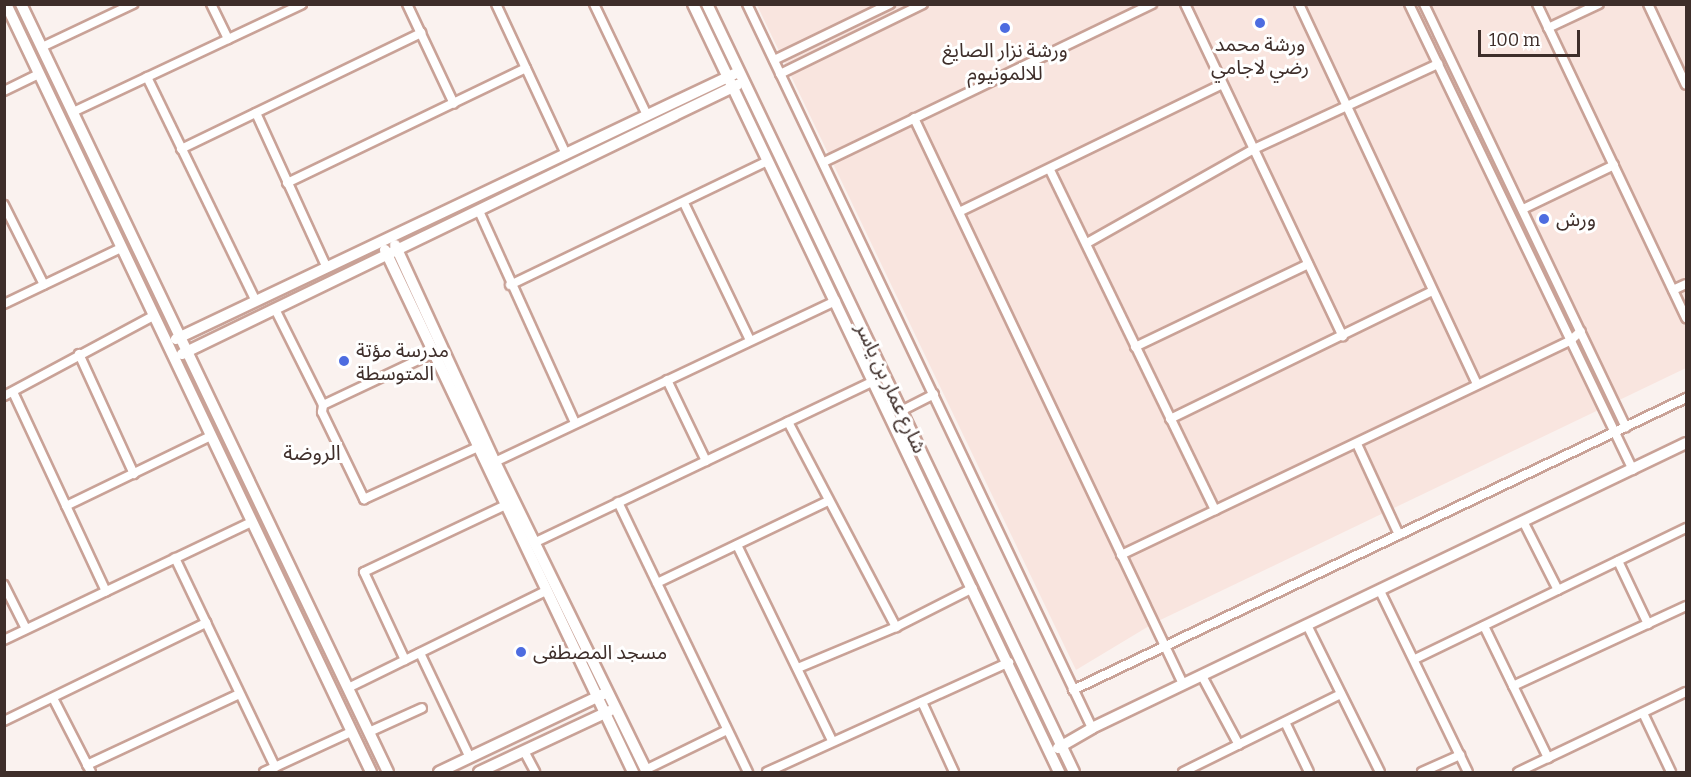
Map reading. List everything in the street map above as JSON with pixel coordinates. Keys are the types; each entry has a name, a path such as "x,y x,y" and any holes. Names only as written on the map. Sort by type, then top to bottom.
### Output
{"street":[{"path":"6,4 370,772"},
{"path":"21,4 388,772"},
{"path":"42,47 118,8 133,4"},
{"path":"211,4 228,39"},
{"path":"73,112 302,4"},
{"path":"407,4 454,104"},
{"path":"496,4 566,154"},
{"path":"594,4 647,115"},
{"name":"شارع عمار بن ياسر","path":"693,4 836,301 872,382 974,588 1059,772"},
{"name":"شارع عمار بن ياسر","path":"708,4 1074,772"},
{"path":"747,4 1092,728"},
{"path":"774,60 891,4"},
{"path":"780,74 923,4"},
{"path":"824,162 1152,4"},
{"path":"1185,4 1221,85 1343,336"},
{"path":"1299,4 1348,104 1432,291 1477,384"},
{"path":"1409,4 1577,336 1626,427"},
{"path":"1424,4 1522,209 1577,336 1615,432 1634,470"},
{"path":"1537,4 1686,318"},
{"path":"1548,28 1599,4"},
{"path":"1648,4 1686,85"},
{"path":"181,150 421,33"},
{"path":"1087,243 1254,149 1438,64"},
{"path":"287,183 526,68"},
{"path":"4,91 39,74"},
{"path":"174,358 479,211 742,76"},
{"path":"147,77 256,302"},
{"path":"167,344 647,115 730,82"},
{"path":"960,212 1221,85"},
{"path":"256,113 327,268"},
{"path":"915,118 1184,684"},
{"path":"510,285 768,161"},
{"path":"1522,209 1614,165"},
{"path":"1050,170 1215,510"},
{"path":"684,202 750,340"},
{"path":"4,205 44,285"},
{"path":"479,211 510,285 574,423"},
{"path":"392,237 392,252 433,353 633,772"},
{"path":"381,242 392,252 609,691 646,771 727,729"},
{"path":"4,304 121,248"},
{"path":"1135,347 1308,264"},
{"path":"1673,290 1686,284"},
{"path":"1170,418 1432,291"},
{"path":"495,462 836,301"},
{"path":"275,309 323,405 322,412 364,499 478,447"},
{"path":"4,396 153,316"},
{"path":"1121,555 1357,444 1577,336"},
{"path":"323,405 433,353"},
{"path":"79,354 134,474"},
{"path":"667,380 706,461"},
{"path":"534,543 872,382"},
{"path":"13,392 106,591"},
{"path":"901,411 933,394"},
{"path":"1073,690 1166,648 1686,398"},
{"path":"788,422 896,627"},
{"path":"66,506 211,436"},
{"path":"1050,752 1092,728 1524,523 1686,443"},
{"path":"1357,444 1400,535"},
{"path":"657,583 828,501"},
{"path":"618,502 748,772"},
{"path":"405,660 364,572 506,505"},
{"path":"4,640 252,522"},
{"path":"1524,523 1558,590"},
{"path":"1415,659 1686,528"},
{"path":"737,545 832,741"},
{"path":"175,558 275,767"},
{"path":"1618,561 1648,624"},
{"path":"4,585 26,630"},
{"path":"798,668 896,627 974,588"},
{"path":"348,688 546,591"},
{"path":"1380,591 1468,772"},
{"path":"1513,686 1686,606"},
{"path":"4,721 206,623"},
{"path":"1308,625 1380,772"},
{"path":"1484,626 1548,758"},
{"path":"420,653 470,758"},
{"path":"766,772 1009,662"},
{"path":"1202,676 1239,745"},
{"path":"439,772 609,691"},
{"path":"1518,772 1686,692"},
{"path":"1183,772 1341,693"},
{"path":"53,698 89,769 239,694"},
{"path":"922,702 954,772"},
{"path":"479,772 616,707"},
{"path":"369,732 422,708"},
{"path":"1643,713 1671,772"},
{"path":"1285,722 1309,772"},
{"path":"264,772 351,732"},
{"path":"524,751 535,772"},
{"path":"1422,772 1460,754"}],"shaded area":[{"path":"757,5 1686,5 1686,368 1154,623 1076,670"}],"place":[{"name":"ورشة محمد رضي لاجامي","path":"1260,23"},
{"name":"ورشة نزار الصايغ للالمونيوم","path":"1005,28"},
{"name":"ورش","path":"1544,219"},
{"name":"مدرسة مؤتة المتوسطة","path":"344,361"},
{"name":"مسجد المصطفى","path":"521,652"}],"district":[{"name":"الروضة","path":"312,453"}]}
